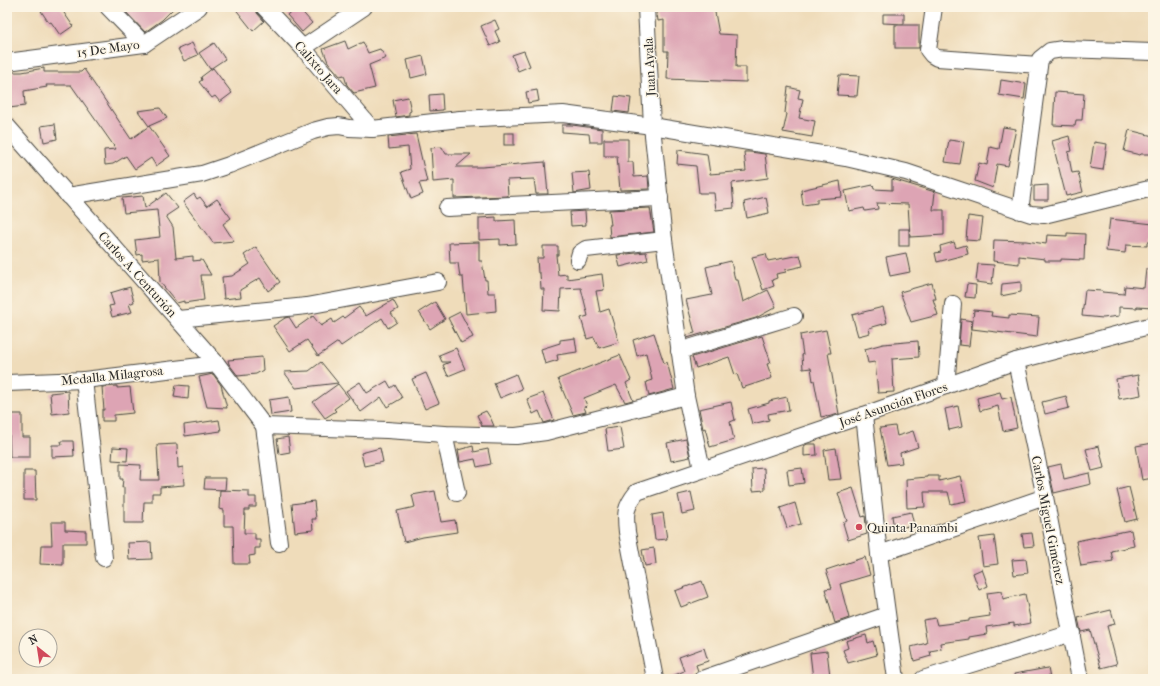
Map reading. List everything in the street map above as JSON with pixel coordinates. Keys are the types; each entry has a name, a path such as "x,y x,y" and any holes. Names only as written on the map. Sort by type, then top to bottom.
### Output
{"street":[{"path":"108,7 144,44"},
{"name":"15 De Mayo","path":"7,62 144,44 199,7"},
{"name":"Calixto Jara","path":"264,7 303,48 372,128"},
{"path":"303,48 364,7"},
{"name":"Juan Ayala","path":"646,7 652,126 664,240 686,396 702,470"},
{"path":"934,7 928,50 937,58 1039,65"},
{"path":"1020,211 1040,59 1050,51 1062,49 1153,52"},
{"path":"68,196 202,174 229,165 313,131 328,127 339,126 349,128 372,128 460,119 562,114 652,126 854,160 906,172 1031,214 1044,215 1153,188"},
{"name":"Carlos A. Centurión","path":"7,126 217,364 264,426"},
{"path":"447,208 660,198"},
{"path":"578,260 580,253 586,249 664,240"},
{"path":"178,319 307,306 438,282"},
{"path":"946,386 953,304"},
{"path":"679,351 794,316"},
{"name":"José Asunción Flores","path":"655,679 627,532 626,516 628,503 636,492 864,415 1016,361 1153,325"},
{"name":"Carlos Miguel Giménez","path":"1016,361 1045,497 1080,679"},
{"name":"Medalla Milagrosa","path":"7,382 84,380 217,364"},
{"path":"84,380 104,558"},
{"path":"279,543 264,426 516,436 546,432 686,396"},
{"path":"864,415 879,554 896,679"},
{"path":"444,434 457,493"},
{"path":"879,554 1045,497"},
{"path":"702,679 887,615"},
{"path":"923,679 1072,634"}],"building":[{"path":"47,7 60,7 73,26 60,35 41,11"},
{"path":"129,7 175,7 162,20 145,32 125,11"},
{"path":"234,7 255,7 257,13 264,21 253,31"},
{"path":"298,7 312,23 302,32 287,15"},
{"path":"656,7 714,7 719,34 737,35 736,67 746,67 746,82 667,79 668,51 664,51 664,20 658,21"},
{"path":"883,14 904,14 904,24 883,23"},
{"path":"495,20 499,29 495,31 500,42 490,46 481,26"},
{"path":"895,25 919,25 919,48 895,48"},
{"path":"345,41 348,49 363,42 368,53 380,49 386,58 369,65 375,88 354,93 347,85 344,75 340,76 328,62 323,49"},
{"path":"192,43 198,55 184,61 178,49"},
{"path":"214,43 225,59 210,69 199,53"},
{"path":"524,51 530,66 518,71 512,55"},
{"path":"423,56 427,74 411,78 407,60"},
{"path":"44,68 44,72 81,72 84,69 131,139 149,126 170,156 156,166 151,158 135,169 126,156 113,164 105,165 104,150 116,149 71,85 46,85 47,87 24,91 25,106 9,108 7,72 22,72"},
{"path":"213,68 232,93 220,102 215,96 212,98 199,82 202,80 201,77"},
{"path":"839,75 859,76 857,96 837,95"},
{"path":"1001,80 1026,84 1024,99 999,95"},
{"path":"788,87 800,90 798,98 803,99 799,118 815,121 812,137 783,132 787,114 785,113"},
{"path":"537,90 539,101 528,103 526,92"},
{"path":"1055,92 1084,94 1082,120 1076,120 1075,126 1053,125"},
{"path":"442,94 443,110 430,111 429,95"},
{"path":"615,96 631,98 629,113 613,111"},
{"path":"408,97 411,111 409,112 409,115 396,117 393,100"},
{"path":"160,108 167,118 149,126 138,111"},
{"path":"55,124 57,139 44,142 41,126"},
{"path":"562,125 602,129 602,142 590,142 589,134 562,132"},
{"path":"1003,127 1016,129 1008,166 997,164 993,188 975,181 979,163 987,165 990,147 999,149"},
{"path":"1129,130 1153,136 1153,154 1140,155 1124,151"},
{"path":"504,133 514,133 514,145 504,145"},
{"path":"416,134 427,182 419,183 423,194 411,199 401,172 410,169 408,147 389,149 388,137"},
{"path":"1069,136 1072,151 1068,152 1072,173 1078,172 1083,192 1066,196 1052,141"},
{"path":"604,139 628,139 628,162 633,162 634,177 648,176 649,189 620,190 617,156 604,156"},
{"path":"949,140 964,142 960,164 945,162"},
{"path":"1094,142 1107,144 1103,170 1090,168"},
{"path":"442,147 446,154 471,154 456,167 482,167 545,162 548,194 536,194 534,179 507,180 508,196 454,198 454,180 433,182 431,148"},
{"path":"678,150 707,154 710,174 746,171 744,152 765,154 768,178 732,183 734,208 716,210 714,193 699,193 696,166 677,164"},
{"path":"589,172 591,190 574,193 572,173"},
{"path":"892,179 935,192 933,210 944,210 944,235 910,237 908,204 877,203 878,209 865,211 864,208 849,211 845,191 873,185 874,189 892,190"},
{"path":"840,181 842,197 817,199 817,203 803,205 801,190"},
{"path":"1048,185 1048,200 1034,200 1034,186"},
{"path":"166,193 178,208 166,216 173,227 176,258 193,256 193,261 202,260 211,275 201,275 204,300 184,303 184,301 177,303 160,282 159,258 142,260 142,254 137,255 135,240 160,237 157,210 124,213 122,198 143,196 145,208 156,200 156,198 157,200"},
{"path":"194,194 197,199 200,197 207,206 217,199 231,218 223,224 234,241 213,243 183,202"},
{"path":"766,197 769,213 747,218 744,202"},
{"path":"650,208 654,232 610,237 609,225 611,225 609,210"},
{"path":"585,211 586,225 571,226 570,212"},
{"path":"968,216 983,218 980,241 966,240"},
{"path":"496,217 496,221 515,220 516,244 500,245 500,239 479,240 479,218"},
{"path":"1110,219 1153,224 1153,242 1147,242 1147,246 1126,245 1125,253 1106,251"},
{"path":"899,229 909,229 909,246 899,246"},
{"path":"1067,233 1085,234 1084,260 1061,259 1061,261 1045,261 1045,259 1019,256 1019,264 993,261 994,240 1026,241 1046,244 1047,235 1067,236"},
{"path":"479,242 479,261 482,261 485,280 487,280 488,293 495,293 496,311 466,314 463,277 460,277 458,263 450,263 449,243"},
{"path":"954,242 956,248 966,245 968,254 937,262 935,253 941,252 940,246"},
{"path":"543,246 558,246 558,255 556,255 558,275 567,274 567,279 602,274 604,290 596,291 600,312 609,309 619,342 599,348 594,337 587,339 581,318 588,316 581,288 561,289 560,311 543,310 544,289 541,289 537,258 543,258"},
{"path":"256,247 280,282 268,291 260,278 240,290 241,297 224,299 222,277 232,276 250,264 244,255"},
{"path":"646,252 648,260 620,267 617,255"},
{"path":"906,253 910,272 890,276 886,257"},
{"path":"766,254 768,261 800,255 803,266 785,270 786,272 776,274 777,278 772,280 774,286 763,290 752,257"},
{"path":"731,261 735,280 738,280 743,302 768,290 776,307 756,318 687,338 687,335 695,333 686,300 712,295 706,267"},
{"path":"978,264 994,265 992,284 976,282"},
{"path":"1146,269 1153,269 1153,308 1119,307 1119,316 1103,318 1082,316 1085,290 1124,294 1125,286 1144,288"},
{"path":"1021,282 1021,292 1001,296 1002,284"},
{"path":"932,283 936,299 933,299 938,315 911,322 900,292"},
{"path":"967,284 976,285 975,298 965,297"},
{"path":"130,287 134,302 129,304 132,312 112,317 109,306 114,305 110,293"},
{"path":"393,300 398,309 391,313 397,322 388,328 382,318 341,346 338,342 318,356 307,340 290,351 273,326 289,317 296,328 313,316 321,326 332,319 334,323 343,317 344,318 359,307 366,316"},
{"path":"435,302 445,319 430,329 419,312"},
{"path":"883,307 887,323 869,328 870,333 858,336 852,315"},
{"path":"974,310 992,312 991,316 1009,318 1009,315 1039,317 1037,337 972,329"},
{"path":"460,312 473,337 461,343 448,318"},
{"path":"961,319 972,321 969,346 959,345"},
{"path":"826,330 831,353 828,353 839,414 821,417 811,368 803,369 803,355 800,335"},
{"path":"654,333 664,363 667,362 674,389 649,396 646,382 652,380 646,353 637,356 633,340"},
{"path":"762,336 771,363 767,364 772,378 742,388 737,374 735,375 729,357 696,368 692,357"},
{"path":"575,338 577,352 557,355 558,360 545,364 541,349 560,343 560,340"},
{"path":"918,341 919,357 892,359 894,392 878,393 875,362 868,363 865,349 883,344"},
{"path":"456,348 465,369 448,376 443,365 450,362 442,362 439,355"},
{"path":"620,355 631,380 626,383 633,400 625,402 616,385 584,398 587,406 584,407 586,412 573,415 558,379"},
{"path":"262,357 263,370 256,374 238,376 229,364 228,360"},
{"path":"321,362 338,383 296,388 284,372 309,371"},
{"path":"426,373 439,403 425,409 412,379"},
{"path":"213,374 221,385 227,408 207,407 199,377"},
{"path":"516,374 522,389 500,398 494,383"},
{"path":"1138,375 1141,395 1119,399 1116,379"},
{"path":"387,381 391,388 395,385 402,398 387,407 381,397 361,412 346,391 360,382 367,393"},
{"path":"338,384 349,398 334,409 336,411 325,418 313,402"},
{"path":"176,385 189,386 188,399 174,397"},
{"path":"117,386 117,388 130,387 133,413 114,415 114,421 102,421 102,410 104,410 102,387"},
{"path":"68,391 69,412 52,414 50,393"},
{"path":"1000,392 1002,399 1011,397 1017,428 1003,431 998,406 980,411 977,398"},
{"path":"543,393 554,420 544,423 539,411 533,414 527,399"},
{"path":"1066,396 1069,408 1045,414 1042,402"},
{"path":"289,397 291,412 271,415 269,400"},
{"path":"787,397 789,410 768,414 769,420 752,424 748,409 769,403 769,401"},
{"path":"731,402 735,420 730,422 734,440 710,447 705,428 703,429 699,409"},
{"path":"958,406 962,427 949,430 945,409"},
{"path":"486,411 494,426 482,426 477,415"},
{"path":"7,414 22,414 22,437 30,437 30,457 10,457 9,425 7,426"},
{"path":"219,420 221,431 185,436 184,425"},
{"path":"895,426 897,436 913,431 918,447 900,453 902,463 887,465 880,428"},
{"path":"620,427 624,449 608,451 605,429"},
{"path":"288,437 290,452 279,454 277,439"},
{"path":"686,439 690,457 671,461 667,443"},
{"path":"61,441 73,441 74,456 52,457 52,445 62,445"},
{"path":"1153,443 1153,478 1142,480 1136,446"},
{"path":"177,444 178,468 183,467 184,485 160,487 160,493 152,493 152,502 144,502 143,523 124,523 124,487 122,488 123,479 120,479 120,464 141,465 140,480 159,480 157,445"},
{"path":"807,444 816,444 817,455 804,456 804,446"},
{"path":"473,446 474,452 488,449 491,464 477,467 475,459 460,462 458,450"},
{"path":"1099,446 1104,468 1092,471 1086,449"},
{"path":"113,447 128,448 127,461 112,460"},
{"path":"380,448 383,462 364,466 361,453"},
{"path":"836,448 841,479 828,480 824,450"},
{"path":"1061,464 1064,479 1089,473 1091,484 1054,493 1048,467"},
{"path":"764,468 765,490 753,491 752,469"},
{"path":"802,468 804,483 789,485 787,470"},
{"path":"24,471 35,471 36,500 24,500"},
{"path":"939,476 939,481 960,476 966,501 951,504 948,492 924,492 925,507 907,508 906,479"},
{"path":"205,478 226,478 225,490 204,489"},
{"path":"1129,487 1137,519 1125,522 1117,490"},
{"path":"853,488 862,517 865,516 867,534 848,540 843,523 847,521 838,493"},
{"path":"220,490 249,491 249,497 256,497 256,507 249,507 249,510 245,510 244,533 255,533 255,539 260,539 260,548 255,548 255,555 249,556 250,564 234,564 233,526 224,526 224,510 219,509"},
{"path":"435,491 441,522 455,520 457,532 423,537 404,542 397,511 415,507 412,495"},
{"path":"691,492 695,511 682,514 678,495"},
{"path":"314,501 316,519 312,519 313,530 295,532 292,504"},
{"path":"795,503 801,524 787,528 780,508"},
{"path":"911,512 914,525 894,529 892,516"},
{"path":"663,513 667,539 655,540 652,515"},
{"path":"51,522 65,522 65,530 86,531 86,543 63,543 63,565 40,564 41,545 52,545"},
{"path":"1131,530 1134,546 1111,551 1113,561 1081,566 1076,541"},
{"path":"1032,533 1034,546 1024,547 1022,534"},
{"path":"994,536 998,564 983,566 979,538"},
{"path":"151,542 152,559 129,560 128,543"},
{"path":"654,548 656,564 645,566 642,550"},
{"path":"865,557 870,575 840,584 849,618 835,623 825,589 832,588 826,570"},
{"path":"1026,559 1028,573 1014,575 1012,560"},
{"path":"982,569 988,586 979,590 973,573"},
{"path":"702,581 708,597 681,607 675,591"},
{"path":"1002,591 1003,599 1025,594 1031,623 1014,626 1014,623 986,627 987,634 969,637 969,639 940,643 941,649 930,651 931,656 914,661 911,647 927,643 923,620 935,618 937,625 969,621 969,619 990,616 987,593"},
{"path":"1111,610 1115,624 1107,626 1117,664 1101,668 1090,630 1081,632 1078,618"},
{"path":"866,635 868,643 873,641 877,655 848,663 843,650 848,648 846,641"},
{"path":"704,648 708,661 696,665 698,671 695,673 693,679 666,679 684,671 679,657"},
{"path":"827,651 830,676 813,679 810,653"},
{"path":"1048,668 1050,679 1015,679 1014,674"}],"place":[{"name":"Quinta Panambi","path":"859,527"}]}
